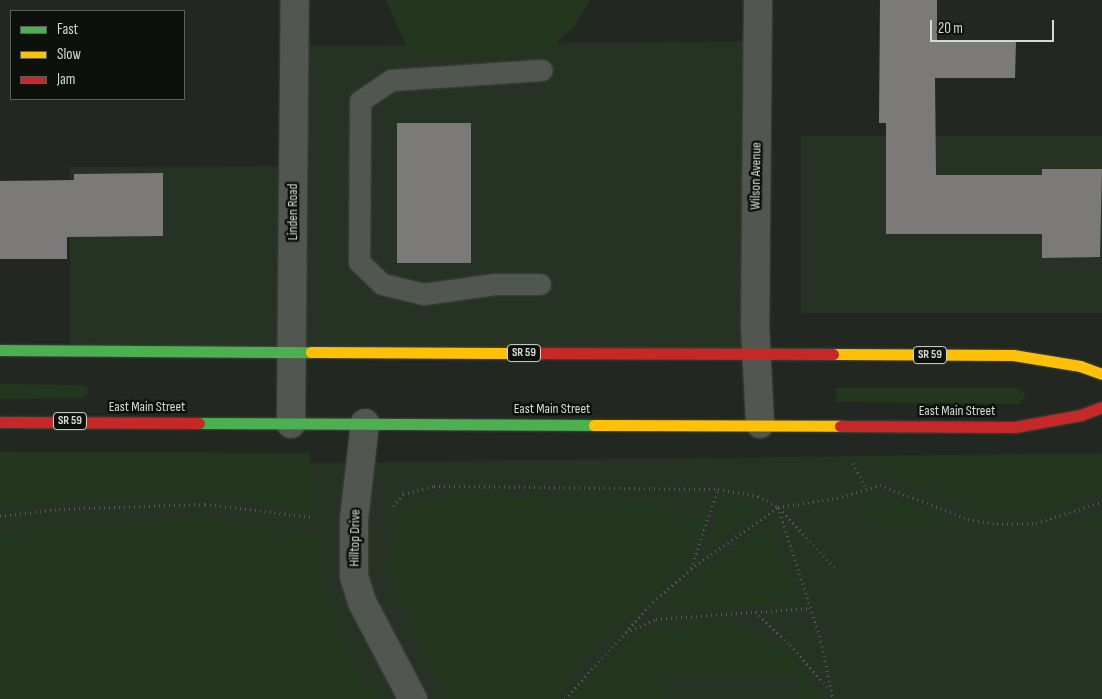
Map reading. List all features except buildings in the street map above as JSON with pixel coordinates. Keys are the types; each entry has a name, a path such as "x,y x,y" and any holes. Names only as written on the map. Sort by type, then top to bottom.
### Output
{"main road":[{"name":"SR 59","path":"0,350 1013,355 1080,366 1102,374"},
{"name":"East Main Street","path":"0,422 1015,426 1082,415 1102,408"}],"street":[{"name":"Linden Road","path":"291,424 295,0"},
{"name":"Wilson Avenue","path":"758,0 756,353 760,424"},
{"name":"Hilltop Drive","path":"365,423 354,519 354,576 362,602 413,699"}],"lane":[{"path":"540,284 495,284 424,294 382,284 359,262 360,101 391,80 542,70"}],"path":[{"path":"850,457 866,489"},
{"path":"565,699 624,633 690,569 778,506 837,498 880,485 968,519 997,524 1036,523 1102,502"},
{"path":"386,514 403,494 434,486 718,489 758,496 778,506 836,570"},
{"path":"690,569 718,489"},
{"path":"0,516 59,509 205,504 312,518"},
{"path":"778,506 821,641 833,699"},
{"path":"624,633 656,619 810,608"},
{"path":"754,612 790,645 832,692"}],"shaded area":[{"path":"386,0 590,0 575,26 542,56 411,56"},
{"path":"758,41 756,353 70,349 70,167 293,166 294,46"},
{"path":"801,136 1102,136 1102,313 801,313"},
{"path":"0,384 85,385 90,391 84,398 0,399"},
{"path":"834,388 1017,388 1026,394 1020,404 834,402 837,394"},
{"path":"0,452 310,453 314,513 204,494 0,506"},
{"path":"1102,453 1102,699 0,699 0,462 208,464"},
{"path":"866,456 1102,456 1102,491 1040,513 978,513 936,492 873,470"},
{"path":"876,496 907,503 970,529 884,528 850,510"},
{"path":"449,498 665,499 665,515 709,515 686,565 576,666 555,699 449,699 389,572 397,523 410,509"},
{"path":"724,499 750,500 761,509 708,547"},
{"path":"1102,516 1102,530 1059,530"},
{"path":"203,518 322,538 322,572 346,654 379,699 0,699 0,532"},
{"path":"770,524 800,602 667,611 663,602"},
{"path":"738,624 774,641 807,671 823,699 801,699 800,678 665,677 665,699 570,699 599,666 633,639 651,630"}],"traffic: fast":[{"path":"0,350 311,352"},
{"path":"199,423 594,425"}],"traffic: slow":[{"path":"311,352 517,353"},
{"path":"833,354 1013,355 1080,366 1102,374"},
{"path":"594,425 840,426"}],"traffic: jam":[{"path":"517,353 833,354"},
{"path":"840,426 1015,427 1081,415 1102,407"},
{"path":"0,422 199,423"}]}
